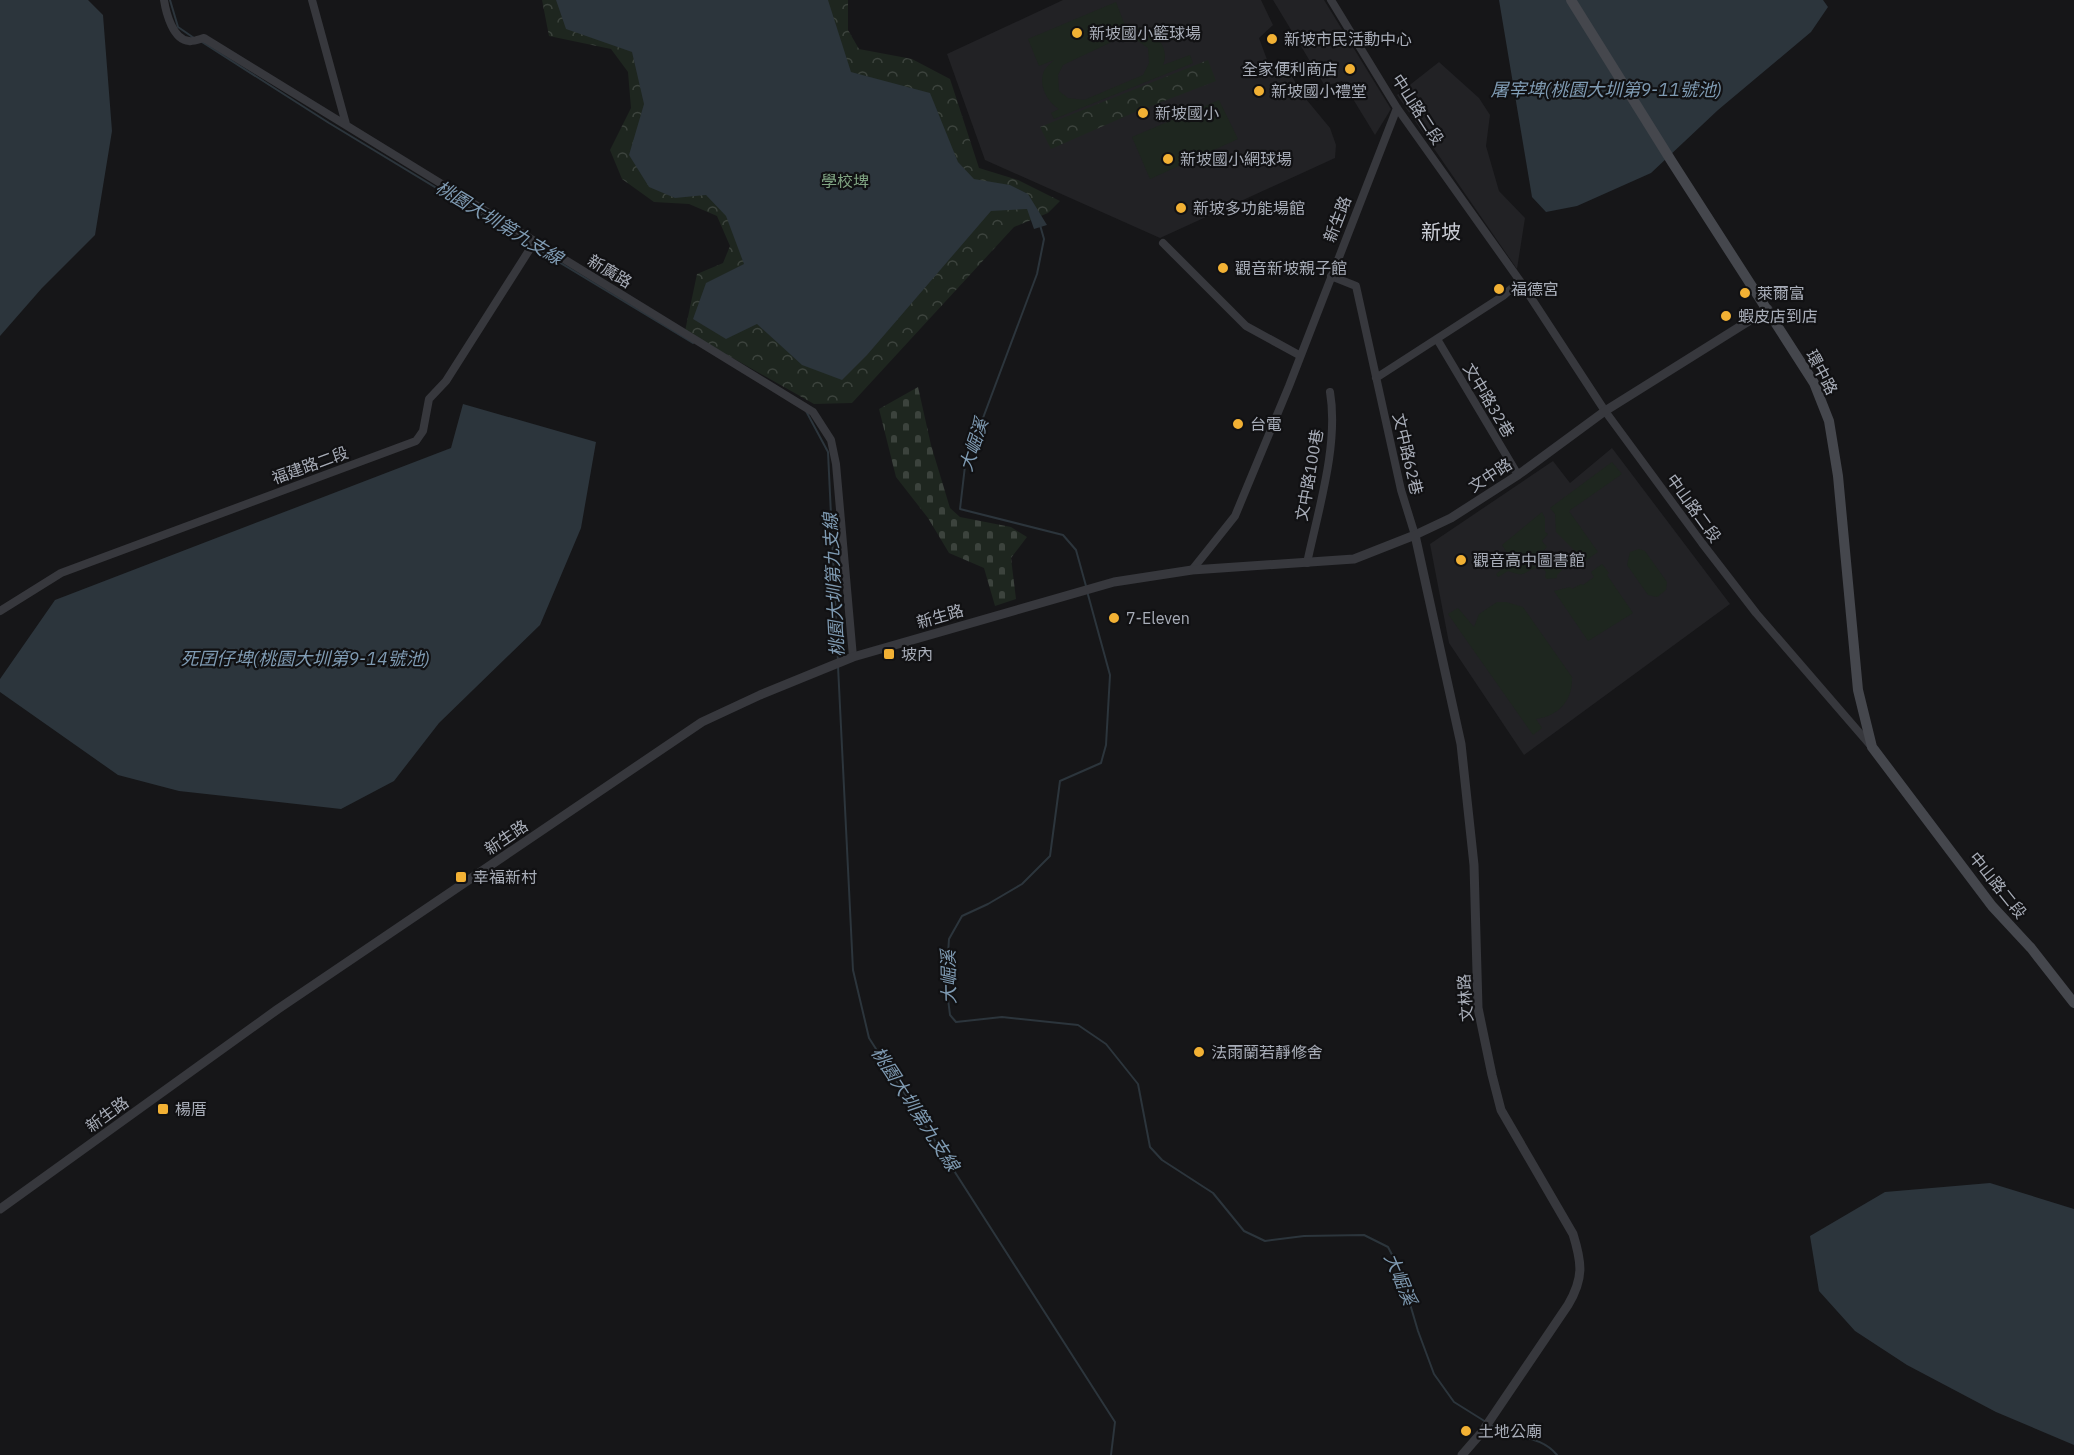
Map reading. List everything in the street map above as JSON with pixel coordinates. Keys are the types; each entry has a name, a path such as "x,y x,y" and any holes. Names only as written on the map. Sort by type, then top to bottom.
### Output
{"main road":[{"name":"環中路","path":"1571,0 1814,383 1829,421 1838,476 1858,690 1872,747"},
{"name":"中山路二段","path":"1872,747 1992,906 2031,948 2074,1003"}],"street":[{"name":"新廣路","path":"164,0 167,16 179,37 189,42 204,38 813,412 831,440 836,464 853,657"},
{"path":"312,0 346,124"},
{"name":"中山路二段","path":"1331,0 1397,108 1520,281 1605,411 1756,613 1872,747"},
{"name":"新生路","path":"0,1209 278,1010 702,722 760,695 853,657 1114,582 1192,570 1235,516 1289,386 1299,355 1397,108"},
{"name":"福建路二段","path":"0,611 61,573 416,441 423,431 429,399 452,373 535,241"},
{"path":"1163,243 1246,326 1299,355"},
{"name":"文中路62巷","path":"1331,276 1356,286 1401,490 1415,535"},
{"path":"1376,378 1503,296 1520,281"},
{"name":"文中路","path":"1192,570 1354,559 1451,519 1518,475 1605,411 1768,309"},
{"name":"文中路32巷","path":"1437,339 1518,475"},
{"name":"文中路100巷","path":"1306,563 1327,466 1334,414 1330,392"},
{"name":"文林路","path":"1415,535 1461,744 1474,865 1478,1008 1492,1075 1501,1110 1573,1234 1580,1257 1581,1272 1577,1290 1568,1305 1485,1428 1462,1455"}],"shaded area":[{"name":"新坡國小","path":"1063,0 1261,0 1273,25 1259,38 1269,65 1282,61 1306,99 1330,128 1336,145 1335,158 1160,238 985,160 947,54"},
{"path":"1273,0 1324,0 1391,109 1375,135 1342,81 1325,86"},
{"path":"1439,62 1479,98 1490,115 1486,146 1499,191 1525,218 1517,269 1397,95"},
{"path":"1612,448 1730,604 1524,755 1449,643 1430,544 1553,461 1570,483"}],"green space":[{"name":"學校埤","path":"542,0 848,0 848,30 859,49 912,59 950,79 979,168 1018,180 1060,201 1048,213 1014,227 852,403 814,404 685,331 697,274 723,263 730,246 717,216 689,204 654,202 622,179 610,150 631,108 628,72 611,49 549,36"},
{"path":"1116,2 1126,28 1145,29 1161,43 1165,56 1163,65 1190,55 1193,63 1054,119 1051,113 1059,109 1047,98 1042,76 1054,60 1039,66 1028,39","holes":["1122,37 1135,39 1148,48 1149,63 1143,75 1084,100 1068,98 1059,91 1058,75 1063,65"]},
{"path":"1208,60 1216,81 1133,113 1051,149 1040,127"},
{"name":"新坡國小網球場","path":"1219,100 1238,139 1150,179 1132,137"},
{"path":"918,387 931,445 950,508 960,517 1011,527 1027,537 1011,558 1016,599 995,606 984,568 949,553 928,518 896,477 879,409"},
{"path":"1612,462 1622,474 1569,511 1598,552 1585,561 1556,532 1555,514 1550,508"},
{"path":"1542,512 1545,518 1545,532 1548,534 1542,541 1547,547 1544,550 1562,570 1557,578 1547,579 1546,572 1536,561 1509,556 1502,545"},
{"path":"1639,549 1645,551 1667,582 1666,590 1657,597 1648,595 1627,565 1630,552"},
{"path":"1512,561 1538,568 1523,574 1508,571 1498,577 1496,574"},
{"path":"1602,564 1633,613 1588,641 1554,591 1583,585 1594,577 1591,572"},
{"path":"1497,602 1523,607 1572,677 1570,693 1563,706 1551,715 1536,719 1542,728 1533,735 1448,614 1458,608 1474,627 1479,614"}],"water":[{"path":"0,0 88,0 103,15 112,131 95,235 42,288 0,336"},
{"name":"學校埤","path":"556,0 828,0 851,72 930,93 958,162 974,179 1010,185 1028,194 1047,225 1034,229 1027,209 991,211 867,355 842,380 802,365 757,324 726,339 693,319 706,283 744,264 726,216 706,195 675,198 649,187 629,155 644,104 632,52 566,29"},
{"name":"屠宰埤(桃園大圳第9-11號池)","path":"1499,0 1823,0 1828,7 1811,32 1718,110 1651,173 1577,206 1546,212 1532,197"},
{"name":"死囝仔埤(桃園大圳第9-14號池)","path":"463,404 596,442 581,528 540,625 439,723 394,781 341,809 179,791 118,775 0,692 0,679 55,600 451,448"},
{"path":"1990,1183 2074,1209 2074,1445 1996,1412 1907,1365 1855,1331 1819,1291 1810,1236 1885,1192"}],"waterway":[{"name":"桃園大圳第九支線","path":"170,0 178,27 194,38"},
{"name":"桃園大圳第九支線","path":"202,42 329,123 529,244"},
{"name":"大崛溪","path":"1040,225 1044,239 1037,274 965,466 960,509 1063,535 1076,550 1086,586"},
{"name":"桃園大圳第九支線","path":"534,247 693,343"},
{"name":"桃園大圳第九支線","path":"806,411 828,452 838,661"},
{"name":"大崛溪","path":"1087,591 1110,675 1106,745 1101,763 1060,781 1050,856 1022,884 962,916 949,939 946,983 950,1015 956,1022 1002,1017 1078,1025 1106,1044 1138,1084 1150,1147 1162,1160 1213,1193 1244,1231 1265,1241 1304,1236 1364,1235 1388,1247 1400,1270 1418,1331 1434,1374 1454,1402 1486,1422"},
{"name":"桃園大圳第九支線","path":"838,666 853,970 869,1038 1115,1422 1111,1455"},
{"name":"大崛溪","path":"1491,1425 1508,1433 1542,1443 1557,1455"}],"place":[{"name":"新坡國小籃球場","path":"1077,33"},
{"name":"新坡市民活動中心","path":"1272,39"},
{"name":"全家便利商店","path":"1350,69"},
{"name":"新坡國小禮堂","path":"1259,91"},
{"name":"新坡國小","path":"1143,113"},
{"name":"新坡國小網球場","path":"1168,159"},
{"name":"新坡多功能場館","path":"1181,208"},
{"name":"觀音新坡親子館","path":"1223,268"},
{"name":"福德宮","path":"1499,289"},
{"name":"萊爾富","path":"1745,293"},
{"name":"蝦皮店到店","path":"1726,316"},
{"name":"台電","path":"1238,424"},
{"name":"觀音高中圖書館","path":"1461,560"},
{"name":"7-Eleven","path":"1114,618"},
{"name":"坡內","path":"889,654"},
{"name":"幸福新村","path":"461,877"},
{"name":"法雨蘭若靜修舍","path":"1199,1052"},
{"name":"楊厝","path":"163,1109"},
{"name":"土地公廟","path":"1466,1431"}],"district":[{"name":"新坡","path":"1441,232"}]}
